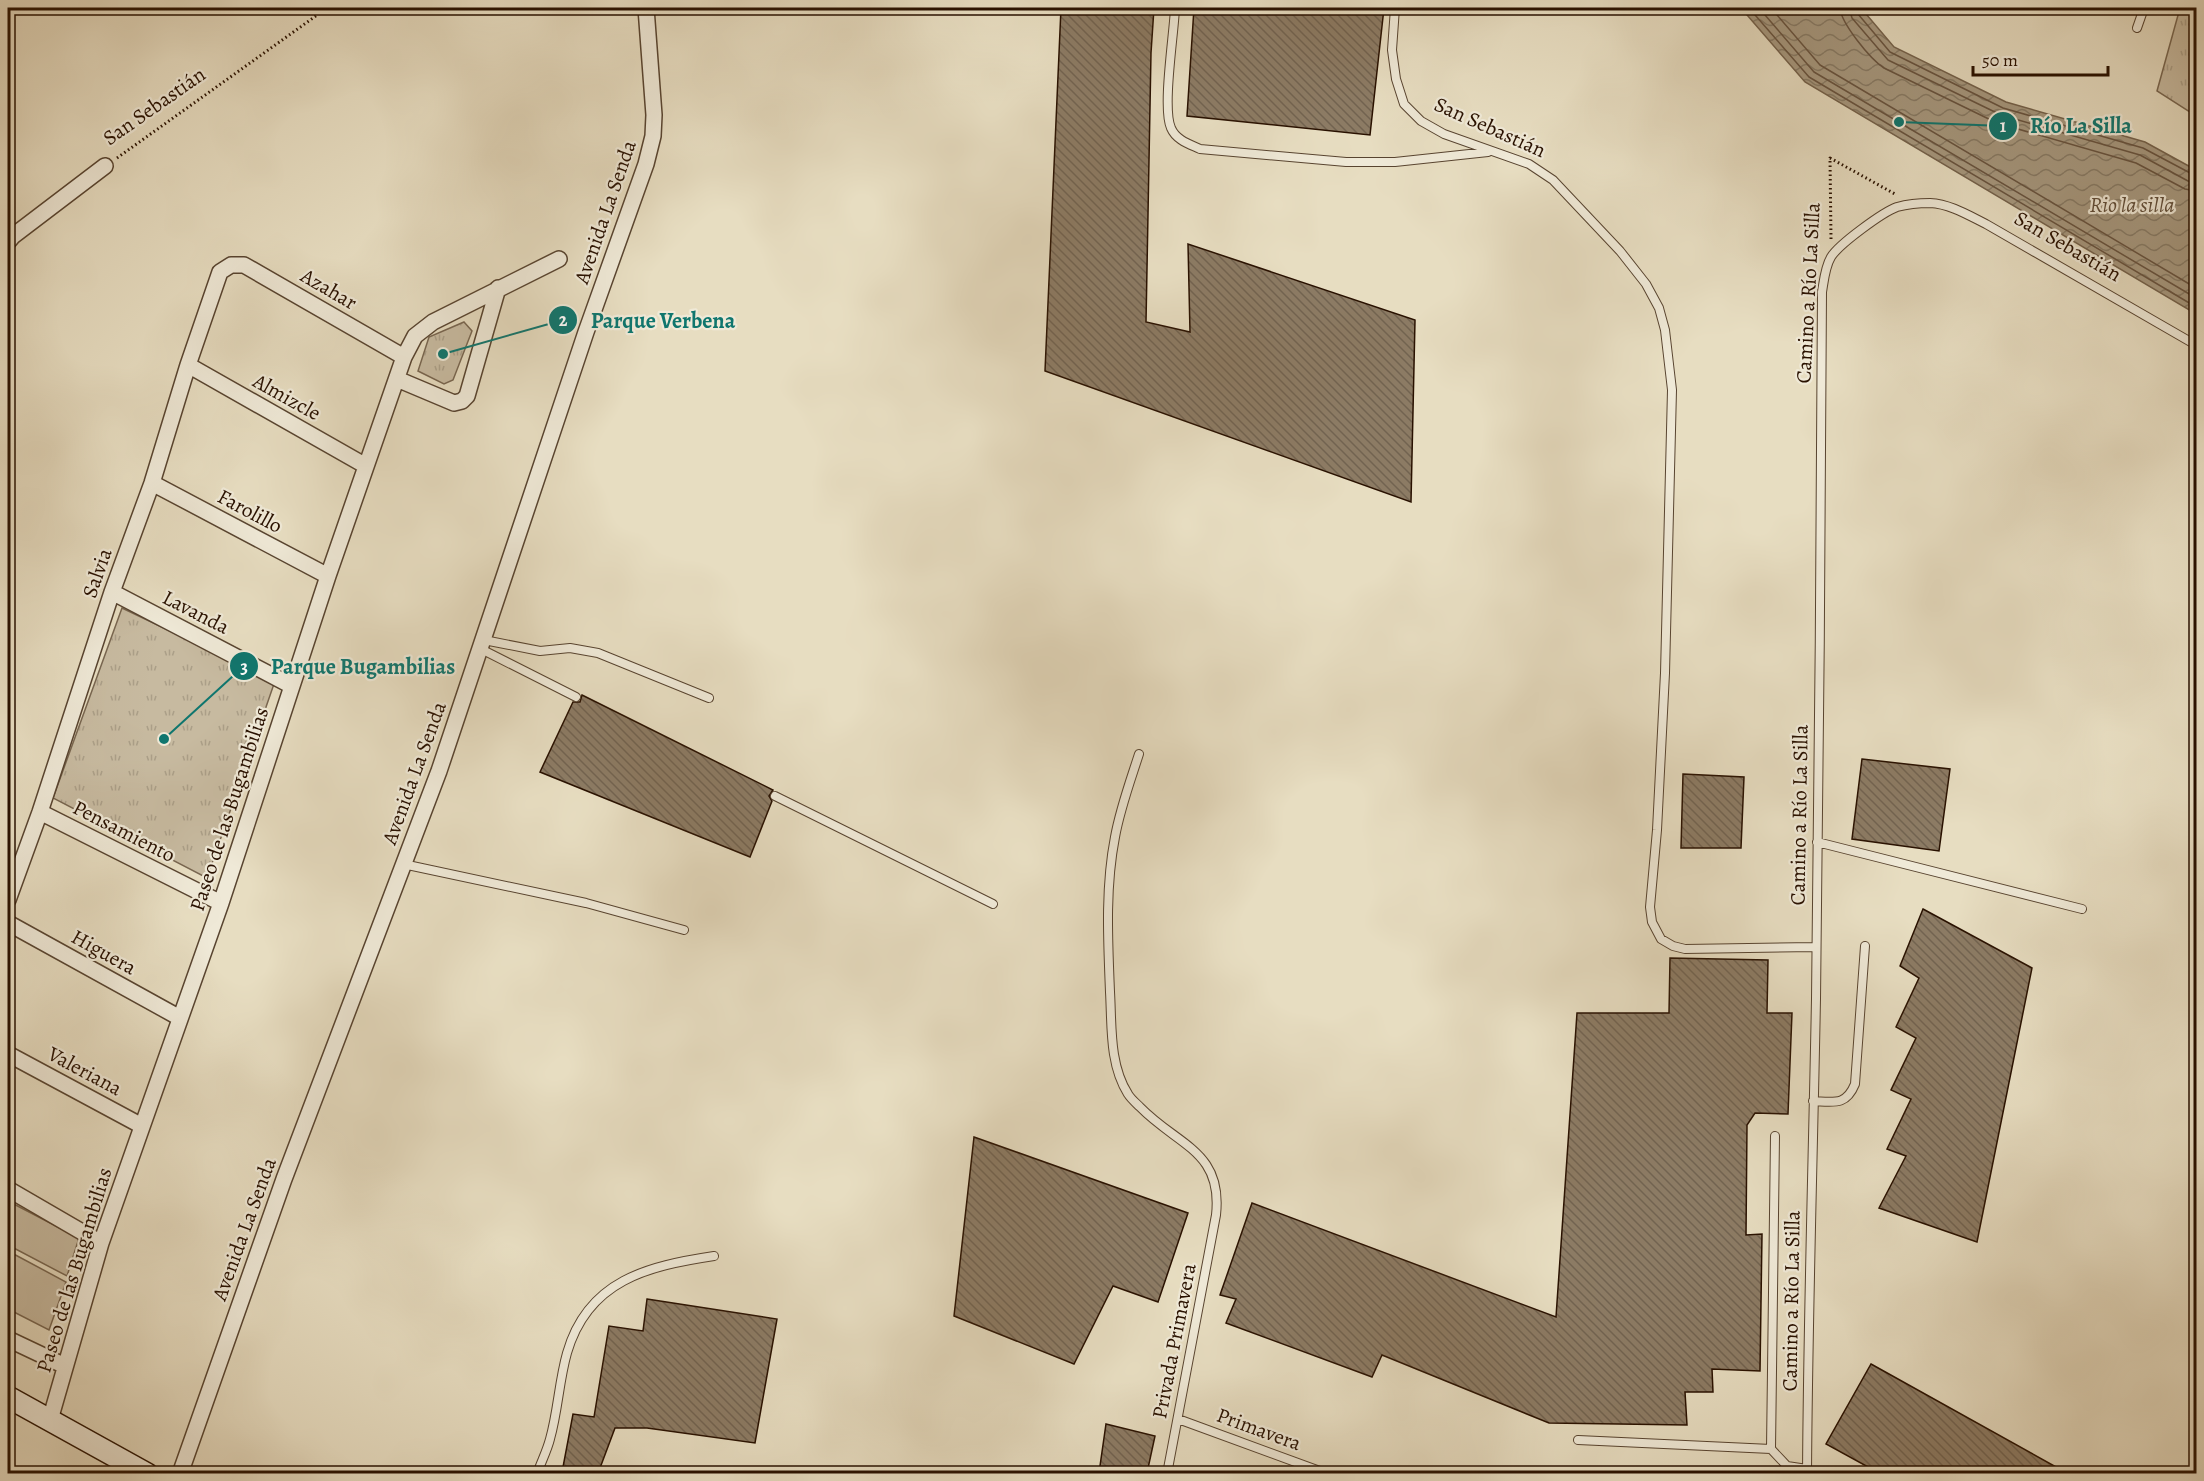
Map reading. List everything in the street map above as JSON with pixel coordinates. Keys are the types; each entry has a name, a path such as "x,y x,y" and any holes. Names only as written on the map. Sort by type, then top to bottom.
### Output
{"main road":[{"path":"8,1397 147,1473"}],"street":[{"name":"Avenida La Senda","path":"180,1473 284,1179 439,771 651,145 654,125 654,94 646,8"},
{"name":"San Sebastián","path":"8,242 105,166"},
{"name":"Paseo de las Bugambilias","path":"50,1420 101,1243 221,903 328,576 404,357 415,336 432,322 559,259"},
{"name":"Azahar","path":"231,265 244,265 404,357"},
{"name":"Salvia","path":"8,900 40,812 112,592 152,483 188,365 220,272 231,265"},
{"path":"397,379 454,403 462,401 467,396 498,288"},
{"name":"Almizcle","path":"188,365 366,465"},
{"name":"Farolillo","path":"152,483 328,576"},
{"name":"Lavanda","path":"112,592 292,686"},
{"name":"Pensamiento","path":"40,812 221,903"},
{"name":"Higuera","path":"8,923 180,1018"},
{"name":"Valeriana","path":"8,1054 142,1126"},
{"path":"8,1189 101,1243"},
{"path":"8,1339 65,1366"}],"lane":[{"path":"1175,8 1168,111 1171,129 1182,142 1200,149 1346,162 1395,162 1490,152"},
{"name":"San Sebastián","path":"1395,8 1392,50 1396,79 1404,104 1421,121 1444,134 1529,164 1553,180 1620,252 1646,284 1659,308 1670,360 1672,390 1668,575 1657,830 1650,907 1652,922 1661,939 1673,946 1685,949 1815,947"},
{"path":"2137,28 2144,8"},
{"name":"San Sebastián","path":"1831,257 1844,242 1895,207 1913,203 1932,203 1956,209 1986,224 2196,345"},
{"name":"Camino a Río La Silla","path":"1807,1471 1821,604 1822,292 1825,273 1831,257"},
{"path":"482,644 576,697"},
{"path":"482,644 540,651 570,648 598,653 709,698"},
{"name":"Privada Primavera","path":"1139,754 1121,811 1111,860 1108,950 1116,1064 1128,1095 1150,1117 1207,1164 1218,1190 1216,1215 1167,1473"},
{"path":"775,796 993,904"},
{"path":"1817,842 2082,909"},
{"path":"403,864 586,903 684,930"},
{"path":"1813,1101 1842,1101 1851,1094 1855,1084 1865,946"},
{"path":"1770,1449 1775,1136"},
{"path":"537,1473 550,1439 567,1354 574,1331 589,1310 613,1286 641,1272 669,1263 714,1256"},
{"name":"Primavera","path":"1178,1419 1328,1473"},
{"path":"1578,1440 1770,1449 1787,1466 1807,1471"}],"path":[{"name":"San Sebastián","path":"105,166 327,8"},
{"name":"Camino a Río La Silla","path":"1831,257 1830,158 1913,203"}],"green space":[{"path":"2180,8 2196,8 2196,116 2157,91"},
{"path":"464,322 472,331 453,380 444,384 418,371 429,337"},
{"path":"122,608 275,681 207,878 53,798"},
{"path":"8,1201 79,1238 67,1276 8,1245"},
{"path":"8,1251 66,1282 49,1330 8,1309"}],"water":[{"name":"Rio la silla","path":"1741,8 1861,8 1894,47 2006,102 2145,142 2196,170 2196,314 1805,82"}],"building":[{"path":"1061,8 1154,8 1151,53 1146,322 1190,332 1188,244 1415,320 1411,502 1045,371"},
{"path":"1194,8 1384,8 1370,135 1187,116"},
{"path":"582,695 773,790 769,796 772,801 750,857 540,772 573,702 580,702"},
{"path":"1862,759 1950,769 1939,851 1852,839"},
{"path":"1683,774 1744,777 1741,848 1681,848"},
{"path":"1923,909 2032,968 1977,1242 1879,1208 1906,1156 1887,1149 1911,1099 1891,1090 1916,1038 1896,1027 1919,978 1900,966"},
{"path":"1670,958 1768,960 1767,1013 1792,1013 1788,1114 1755,1113 1747,1125 1746,1235 1762,1234 1760,1371 1712,1369 1713,1392 1685,1392 1687,1425 1549,1423 1382,1355 1372,1377 1226,1323 1236,1299 1220,1295 1252,1203 1556,1317 1577,1013 1669,1013"},
{"path":"974,1137 1188,1213 1158,1302 1113,1286 1074,1364 954,1316"},
{"path":"647,1299 777,1319 755,1443 647,1428 615,1428 600,1468 563,1467 573,1414 594,1417 609,1326 643,1331"},
{"path":"1871,1364 2067,1473 1879,1473 1826,1444"},
{"path":"1106,1424 1155,1436 1147,1473 1099,1473"}],"place":[{"name":"Río La Silla","path":"1899,122"},
{"name":"Parque Verbena","path":"443,354"},
{"name":"Parque Bugambilias","path":"164,739"}]}
